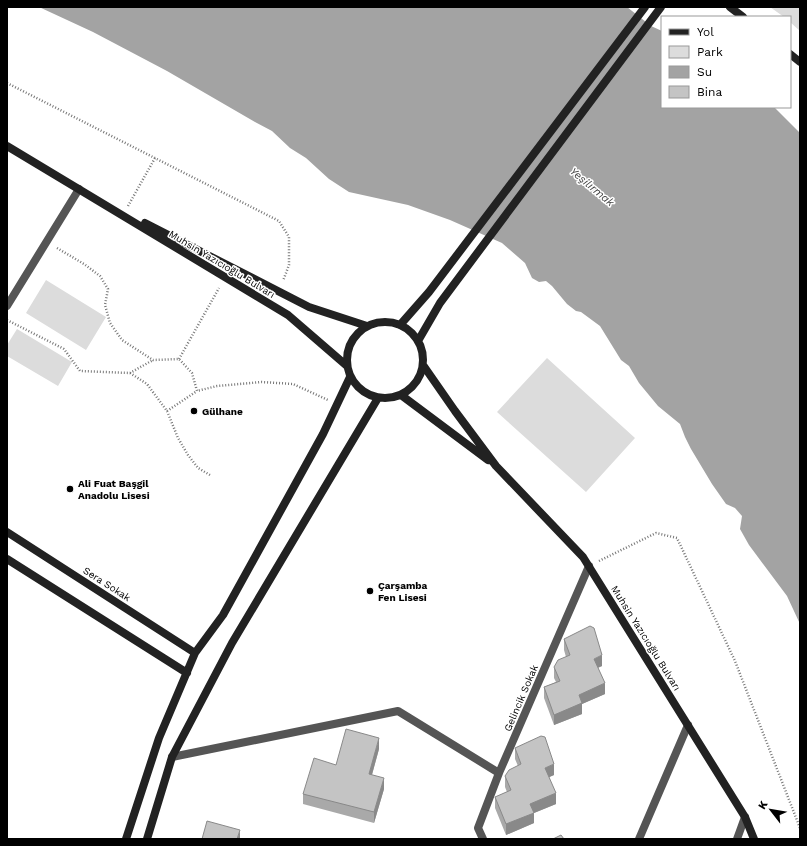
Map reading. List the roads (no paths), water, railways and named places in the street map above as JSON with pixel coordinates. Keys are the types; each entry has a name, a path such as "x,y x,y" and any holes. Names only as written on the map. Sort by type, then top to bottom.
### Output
{"main road":[{"path":"400,325 429,292 645,7"},
{"path":"418,341 440,303 661,7"},
{"path":"730,7 742,16"},
{"path":"791,55 800,62"},
{"name":"Muhsin Yazıcıoğlu Bulvarı","path":"7,146 288,315 347,366"},
{"name":"Muhsin Yazıcıoğlu Bulvarı","path":"79,188 124,213 309,306 366,326"},
{"path":"378,322 389,322 400,325 410,331 418,341 422,353 423,365 419,377 412,387 401,395 390,398 378,398 367,394 357,387 350,377 347,366 347,354 350,343 357,333 366,326 378,322"},
{"name":"Muhsin Yazıcıoğlu Bulvarı","path":"423,365 496,466 583,557 745,817 754,839"},
{"path":"126,839 159,738 196,653 223,615 323,434 350,377"},
{"name":"Muhsin Yazıcıoğlu Bulvarı","path":"401,395 496,466"},
{"path":"147,839 172,757 232,643 378,398"},
{"name":"Sera Sokak","path":"7,532 196,653"},
{"path":"7,559 188,673"}],"street":[{"path":"7,306 79,188"},
{"name":"Gelincik Sokak","path":"483,839 478,828 499,773 589,566"},
{"path":"172,757 398,711 499,773"},
{"path":"639,839 688,725"},
{"path":"736,839 745,817"}],"water":[{"name":"Yeşilırmak","path":"39,7 627,7 651,26 661,31 661,108 775,108 800,133 800,624 787,596 749,545 740,529 742,516 735,508 726,504 712,484 691,449 680,424 658,406 639,383 629,366 621,360 600,326 567,304 546,281 539,282 532,278 525,263 502,243 450,220 408,205 349,192 329,179 306,158 290,148 272,131 167,71 93,32"}],"place":[{"name":"Gülhane","path":"194,411"},
{"name":"Ali Fuat Başgil Anadolu Lisesi","path":"70,489"},
{"name":"Çarşamba Fen Lisesi","path":"370,591"}]}
